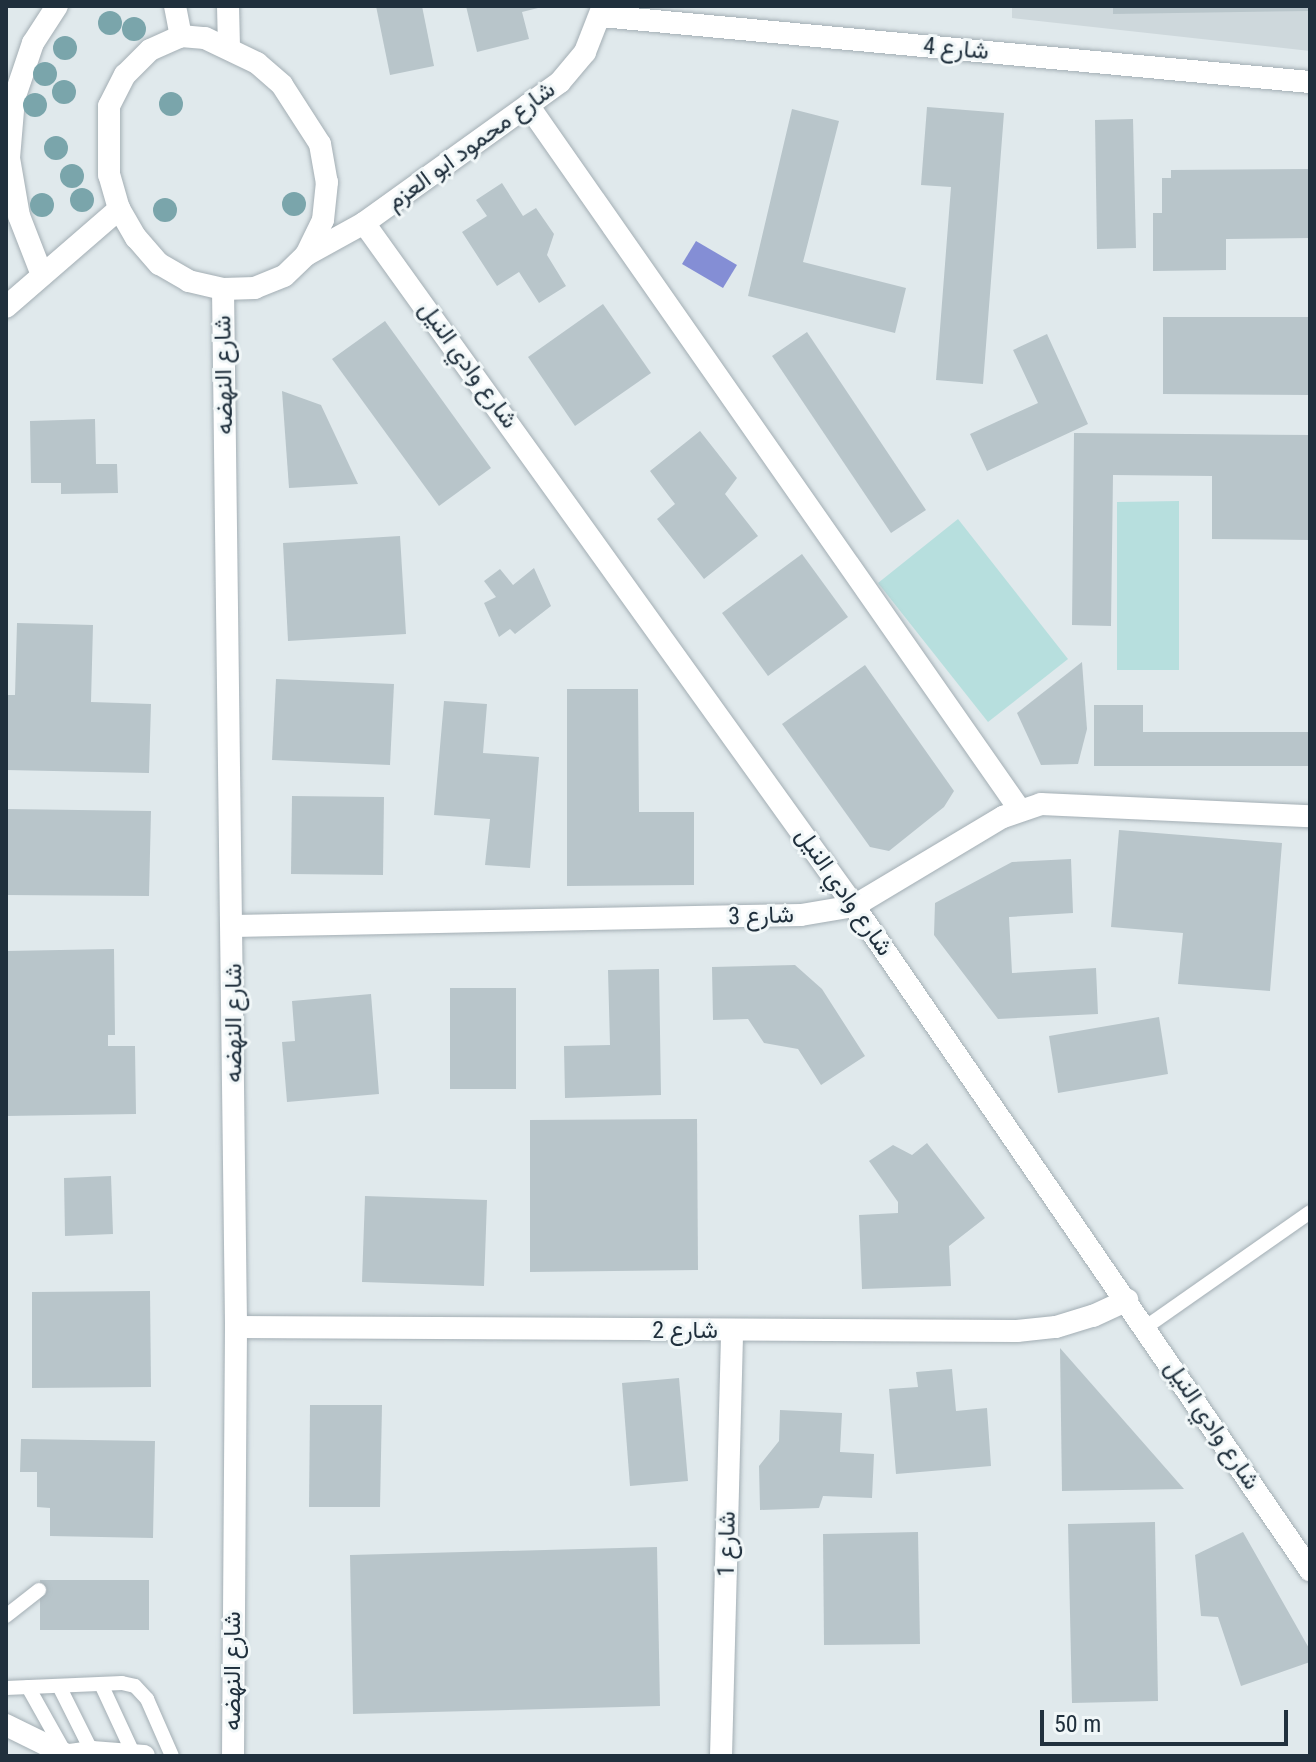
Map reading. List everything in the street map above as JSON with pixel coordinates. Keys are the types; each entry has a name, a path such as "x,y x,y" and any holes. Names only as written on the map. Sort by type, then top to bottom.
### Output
{"street":[{"path":"42,275 19,216 9,158 14,99 33,43 57,6"},
{"path":"175,6 181,36"},
{"path":"228,6 229,46"},
{"name":"شارع 4","path":"602,11 1310,82"},
{"name":"شارع محمود ابو العزم","path":"306,255 364,223 569,72 585,52 602,11"},
{"path":"181,36 205,38 229,46 257,63 282,85 320,144 327,182 323,220 306,255 284,276 255,288 223,289 189,281 159,264 136,238 119,209 109,175 109,106 125,75 150,50 181,36"},
{"path":"528,105 1020,810"},
{"path":"6,307 119,209"},
{"name":"شارع وادي النيل","path":"364,223 854,906 1310,1570"},
{"name":"شارع النهضه","path":"223,289 236,1327 233,1756"},
{"name":"شارع 3","path":"233,926 774,917 854,906 1020,810 1041,804 1310,816"},
{"name":"شارع 2","path":"236,1327 1017,1331 1068,1324 1127,1300"},
{"name":"شارع 1","path":"721,1756 732,1331"},
{"path":"6,1725 64,1755 92,1752 144,1756"}],"lane":[{"path":"1146,1327 1310,1212"},
{"path":"6,1616 39,1590"},
{"path":"101,1684 134,1755"},
{"path":"6,1688 128,1684 142,1691 172,1756"},
{"path":"59,1686 92,1752"},
{"path":"28,1687 64,1755"}],"shaded area":[{"path":"1012,6 1310,6 1310,51 1012,18"},
{"path":"1179,501 1179,670 1117,670 1117,502"},
{"path":"958,519 1068,659 988,722 878,583"}],"water":[{"path":"696,241 737,265 723,288 682,264"}],"building":[{"path":"376,6 422,6 434,66 390,75"},
{"path":"466,6 542,7 522,12 529,39 477,52"},
{"path":"1113,6 1310,6 1310,11 1113,14"},
{"path":"927,107 1004,113 983,384 936,380 951,187 921,185"},
{"path":"792,109 839,121 803,262 906,288 895,333 748,296"},
{"path":"1133,119 1136,248 1097,249 1095,120"},
{"path":"1310,169 1310,238 1226,239 1226,270 1153,271 1153,213 1162,213 1162,178 1171,178 1171,170"},
{"path":"502,183 523,216 536,208 554,234 547,255 566,286 539,303 519,272 497,286 462,232 487,216 476,200"},
{"path":"603,304 651,373 575,426 528,357"},
{"path":"1163,317 1310,317 1310,395 1163,394"},
{"path":"385,321 491,468 439,506 332,359"},
{"path":"807,332 926,510 891,533 772,356"},
{"path":"1047,334 1088,424 987,471 970,434 1038,403 1013,350"},
{"path":"282,391 321,405 358,484 289,488"},
{"path":"95,419 96,464 117,464 118,493 61,494 61,483 31,483 30,421"},
{"path":"700,431 737,478 725,494 758,536 704,579 657,519 675,504 650,471"},
{"path":"1074,433 1310,435 1310,540 1212,539 1212,476 1113,475 1111,626 1072,625"},
{"path":"400,536 406,634 288,641 283,543"},
{"path":"802,554 848,617 768,676 722,613"},
{"path":"534,568 551,606 515,634 510,629 499,637 484,603 496,597 484,581 500,569 513,585"},
{"path":"17,623 93,625 91,702 151,704 149,773 6,770 6,695 15,695"},
{"path":"1082,662 1087,729 1078,764 1041,765 1017,713"},
{"path":"865,665 954,791 944,807 889,851 870,847 782,724"},
{"path":"276,679 394,684 390,765 272,760"},
{"path":"567,689 638,689 639,812 694,812 694,885 567,886"},
{"path":"444,701 487,704 483,753 539,757 530,868 485,865 490,819 434,815"},
{"path":"1094,705 1143,705 1143,732 1310,732 1310,766 1094,766"},
{"path":"292,796 384,797 383,875 291,874"},
{"path":"6,809 151,811 149,896 6,895"},
{"path":"1119,830 1282,843 1270,991 1178,984 1183,933 1111,927"},
{"path":"1071,859 1073,913 1009,917 1012,973 1096,968 1098,1014 998,1019 934,935 935,903 1012,862"},
{"path":"114,949 115,1035 108,1035 108,1046 135,1046 136,1114 6,1116 6,951"},
{"path":"795,965 822,989 865,1056 821,1085 798,1049 764,1043 748,1019 713,1020 712,967"},
{"path":"659,969 661,1095 565,1098 564,1046 610,1045 608,970"},
{"path":"450,988 516,988 516,1089 450,1089"},
{"path":"371,994 379,1094 287,1102 282,1042 295,1041 292,1001"},
{"path":"1159,1017 1168,1074 1058,1093 1049,1036"},
{"path":"697,1119 698,1270 530,1272 530,1120"},
{"path":"927,1143 985,1218 949,1246 951,1286 862,1289 859,1215 898,1213 898,1202 869,1161 893,1145 912,1155"},
{"path":"111,1176 113,1234 65,1236 64,1178"},
{"path":"365,1196 487,1200 484,1286 362,1282"},
{"path":"150,1291 151,1387 32,1388 32,1292"},
{"path":"1060,1348 1184,1489 1062,1491"},
{"path":"952,1369 956,1411 987,1408 991,1466 896,1474 889,1389 918,1387 916,1372"},
{"path":"679,1378 688,1481 630,1486 622,1383"},
{"path":"310,1405 382,1405 380,1507 309,1507"},
{"path":"780,1410 842,1413 840,1452 874,1454 872,1498 823,1496 819,1508 760,1510 759,1466 779,1441"},
{"path":"21,1439 155,1441 153,1538 50,1536 50,1508 37,1507 37,1472 20,1472"},
{"path":"1155,1522 1158,1701 1072,1703 1068,1524"},
{"path":"918,1532 920,1644 824,1645 823,1534"},
{"path":"1243,1532 1310,1650 1310,1662 1241,1686 1218,1617 1201,1616 1195,1555"},
{"path":"657,1547 660,1706 353,1714 350,1555"},
{"path":"40,1580 149,1580 149,1630 40,1630"}]}
